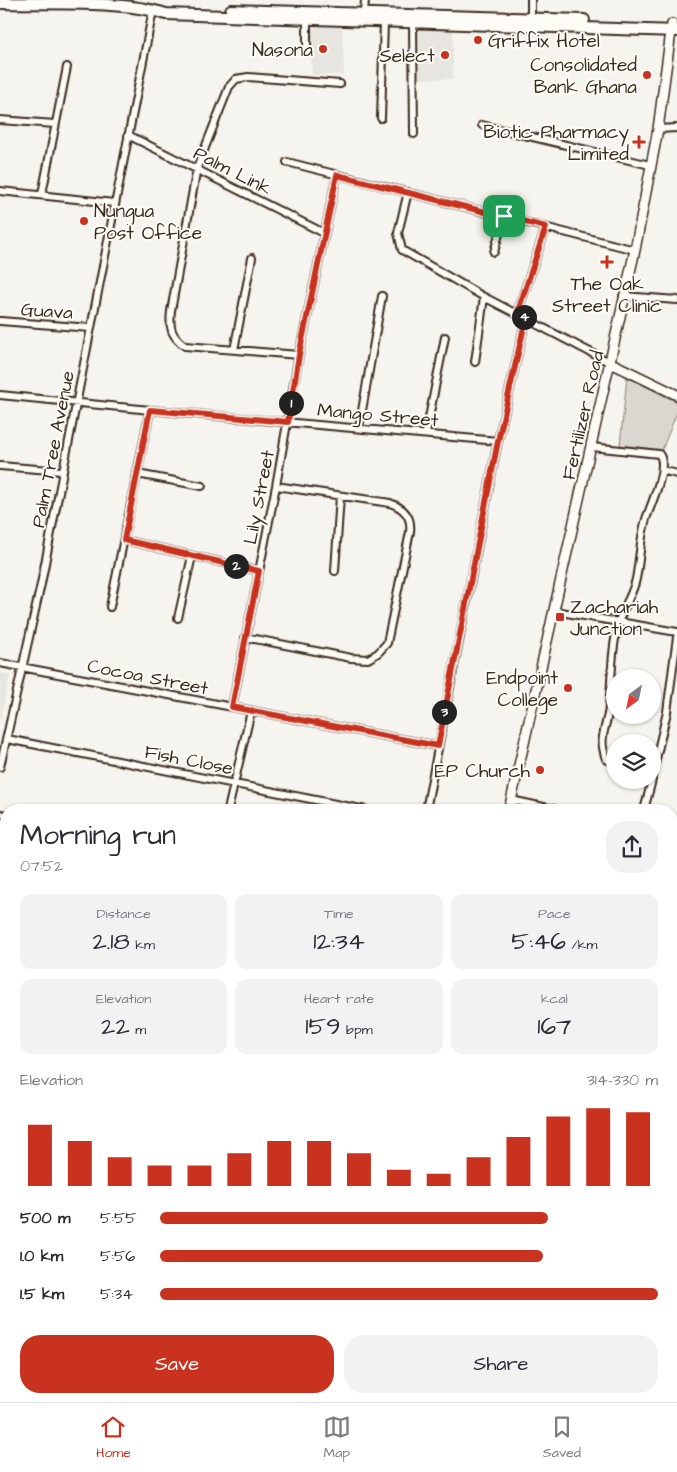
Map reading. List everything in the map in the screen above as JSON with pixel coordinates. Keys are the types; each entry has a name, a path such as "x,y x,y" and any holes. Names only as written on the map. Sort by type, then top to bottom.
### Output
{"main road":[{"path":"0,3 153,10 166,14 384,22 675,27"},
{"path":"153,10 166,7 531,18 675,27"}],"street":[{"path":"364,13 365,0"},
{"path":"531,0 531,18"},
{"name":"Palm Tree Avenue","path":"0,767 24,668 153,10"},
{"path":"307,19 307,52"},
{"path":"381,118 384,22"},
{"path":"413,23 414,134"},
{"name":"Fertilizer Road","path":"510,804 635,250 675,27"},
{"path":"42,194 67,67"},
{"path":"299,355 185,346 175,339 169,327 196,168 229,87 236,79 248,76 340,84"},
{"path":"0,120 55,124"},
{"path":"482,125 650,165"},
{"path":"658,129 677,128"},
{"name":"Palm Link","path":"128,135 324,233"},
{"path":"287,162 635,250"},
{"name":"Lily Street","path":"232,707 276,486 299,355 337,175"},
{"path":"0,191 42,194 114,204"},
{"path":"408,192 398,234 402,250 484,297 677,395"},
{"path":"494,252 504,216"},
{"path":"517,314 546,227"},
{"path":"234,350 252,258"},
{"path":"359,428 382,296"},
{"path":"624,296 677,300"},
{"path":"475,362 484,297"},
{"path":"427,804 498,441 526,318"},
{"name":"Guava","path":"0,321 91,328"},
{"path":"426,433 444,337"},
{"name":"Mango Street","path":"0,395 76,404 426,433 498,441"},
{"path":"110,607 150,410"},
{"path":"592,447 659,454 663,460 662,470 645,522 636,580 620,620 614,647 608,711 601,739 606,759"},
{"path":"0,466 62,471"},
{"path":"662,470 677,474"},
{"path":"137,474 202,486"},
{"path":"245,637 351,658 368,659 378,653 387,643 411,524 408,514 400,507 390,503 276,486"},
{"path":"335,571 340,496"},
{"path":"124,540 259,571"},
{"path":"178,618 192,556"},
{"path":"555,611 620,620 677,632"},
{"path":"661,738 667,712 677,637"},
{"name":"Cocoa Street","path":"0,663 438,746"},
{"path":"229,804 251,711"},
{"name":"Fish Close","path":"7,739 337,804"},
{"path":"645,804 649,789"},
{"path":"511,800 530,804"}],"shaded area":[{"path":"309,24 342,25 344,75 312,75"},
{"path":"415,27 453,28 453,79 415,79"},
{"path":"627,377 677,402 677,412 662,450 620,445"},
{"path":"0,673 10,675 0,723"}],"place":[{"name":"Griffix Hotel","path":"478,40"},
{"name":"Nasona","path":"323,49"},
{"name":"Select","path":"445,55"},
{"name":"Consolidated Bank Ghana","path":"647,75"},
{"name":"Biotic Pharmacy Limited","path":"639,142"},
{"name":"Nungua Post Office","path":"84,221"},
{"name":"The Oak Street Clinic","path":"607,262"},
{"name":"Zachariah Junction","path":"560,617"},
{"name":"Endpoint College","path":"568,688"},
{"name":"EP Church","path":"540,770"}],"route":[{"path":"337,175 504,216 546,227 517,314 526,318 498,441 438,746 232,707 259,571 124,540 150,410 288,422 299,355 337,175"}]}
